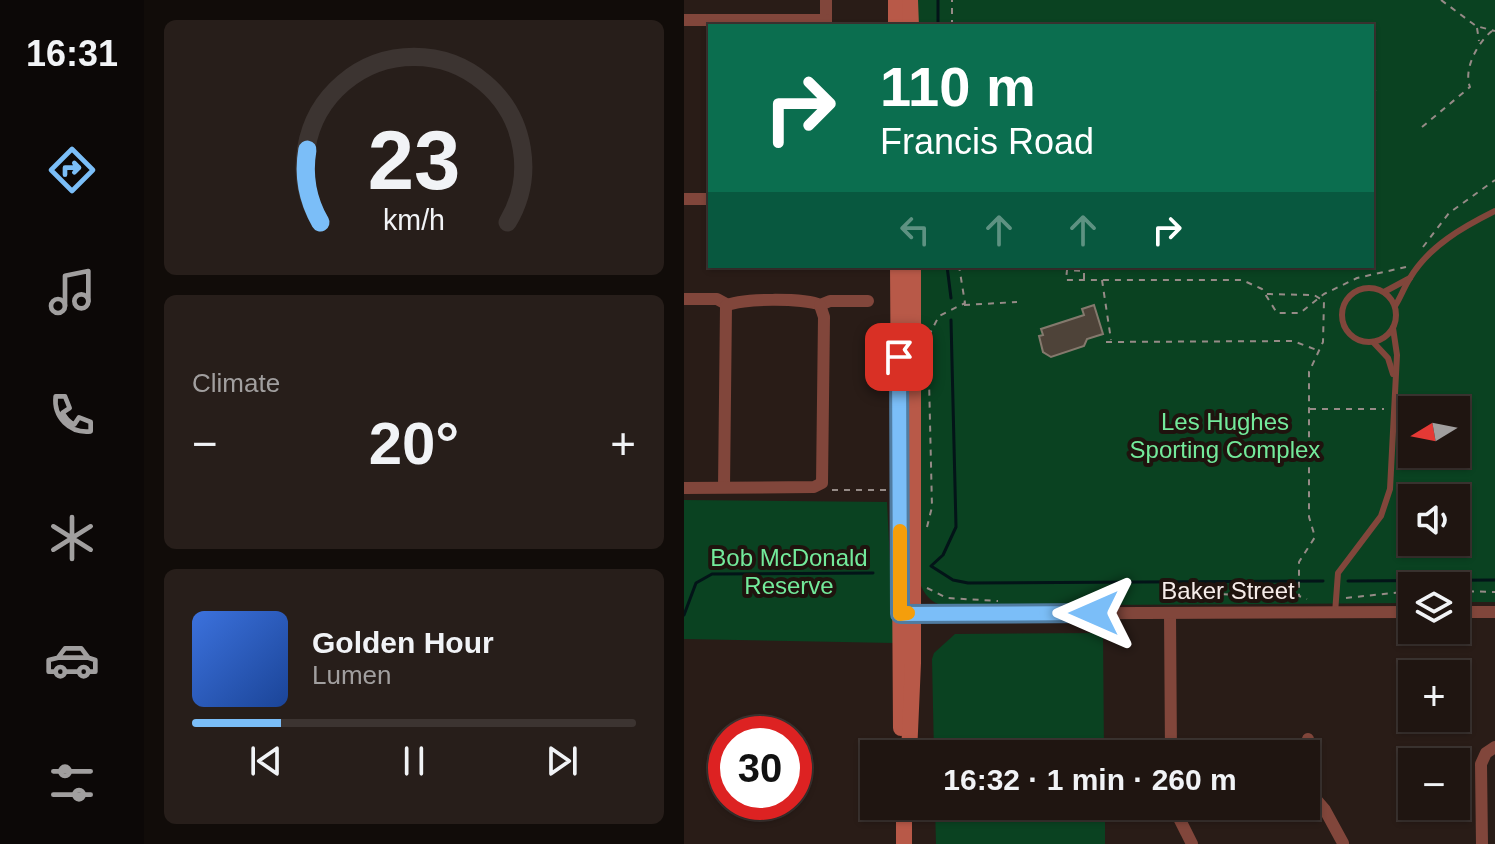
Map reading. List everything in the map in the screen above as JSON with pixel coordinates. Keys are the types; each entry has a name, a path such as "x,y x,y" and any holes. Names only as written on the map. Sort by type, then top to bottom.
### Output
{"main road":[{"path":"896,0 896,24"},
{"path":"910,0 911,24"},
{"path":"898,268 909,740"},
{"path":"902,740 913,268"},
{"path":"904,820 904,844"}],"street":[{"path":"684,20 826,23 826,0"},
{"path":"684,199 708,199"},
{"path":"684,299 717,299 728,305 740,301 795,301 820,305 830,301 868,301"},
{"path":"724,487 724,317 728,305"},
{"path":"684,488 821,485 825,472 824,317 820,305"},
{"name":"Baker Street","path":"906,614 1170,613 1335,606 1398,611"},
{"path":"1470,612 1495,612"},
{"path":"1170,613 1171,740"},
{"path":"1482,844 1481,764 1486,753 1495,747"},
{"path":"1320,804 1343,843"},
{"path":"1180,820 1192,844"}],"lane":[{"path":"1335,606 1341,567 1387,503 1393,471 1393,374 1397,355 1393,328 1395,306 1410,278 1447,238 1495,211"},
{"path":"1393,328 1373,342 1359,341 1348,333 1341,311 1348,297 1360,288 1384,292 1410,278"},
{"path":"1384,292 1395,306"},
{"path":"1373,342 1388,358 1393,374"}],"path":[{"path":"952,0 952,24"},
{"path":"1441,0 1476,26 1494,31"},
{"path":"1422,127 1470,87 1467,77 1479,43 1476,26"},
{"path":"1479,43 1494,31"},
{"path":"1420,252 1449,213 1495,180"},
{"path":"1266,294 1277,313 1300,313 1321,297 1372,272 1394,272 1410,264"},
{"path":"959,268 966,297 963,305"},
{"path":"1092,268 1067,270 1066,280 1242,280 1266,294 1321,297"},
{"path":"1084,271 1084,279"},
{"path":"1101,279 1109,342 1293,341 1318,351"},
{"path":"1299,596 1298,569 1315,537 1309,517 1309,372 1324,336 1321,297"},
{"path":"925,535 932,507 929,331 939,316 963,305 1017,302"},
{"path":"1309,409 1394,409"},
{"path":"821,485 829,490 877,490"},
{"path":"924,582 937,595 957,600 999,601"},
{"path":"1470,591 1495,592"},
{"path":"1182,601 1205,594 1299,596 1308,600"},
{"path":"1335,606 1398,594"}],"green space":[{"name":"Les Hughes Sporting Complex","path":"918,0 1495,0 1495,602 1470,602 1470,572 1398,572 1398,603 948,606 929,598 921,586 919,268 1374,268 1374,24 918,24"},
{"name":"Bob McDonald Reserve","path":"684,500 887,502 894,643 684,639"},
{"path":"1103,633 1104,740 934,740 932,659 934,653 955,634"},
{"path":"935,820 1105,820 1105,844 936,844"}],"building":[{"path":"1094,305 1103,334 1087,339 1084,346 1051,357 1043,352 1039,336 1043,335 1041,329 1084,315 1082,309"}],"waterway":[{"path":"938,0 938,24"},
{"path":"947,268 951,298"},
{"path":"951,320 956,527 943,555 931,566 953,580 968,583 1323,581"},
{"path":"684,615 696,583 712,574 873,573"},
{"path":"1348,581 1495,580"}],"slow traffic":[{"path":"900,531 900,614 908,613"}],"route":[{"path":"899,357 900,614 1094,613"}]}
